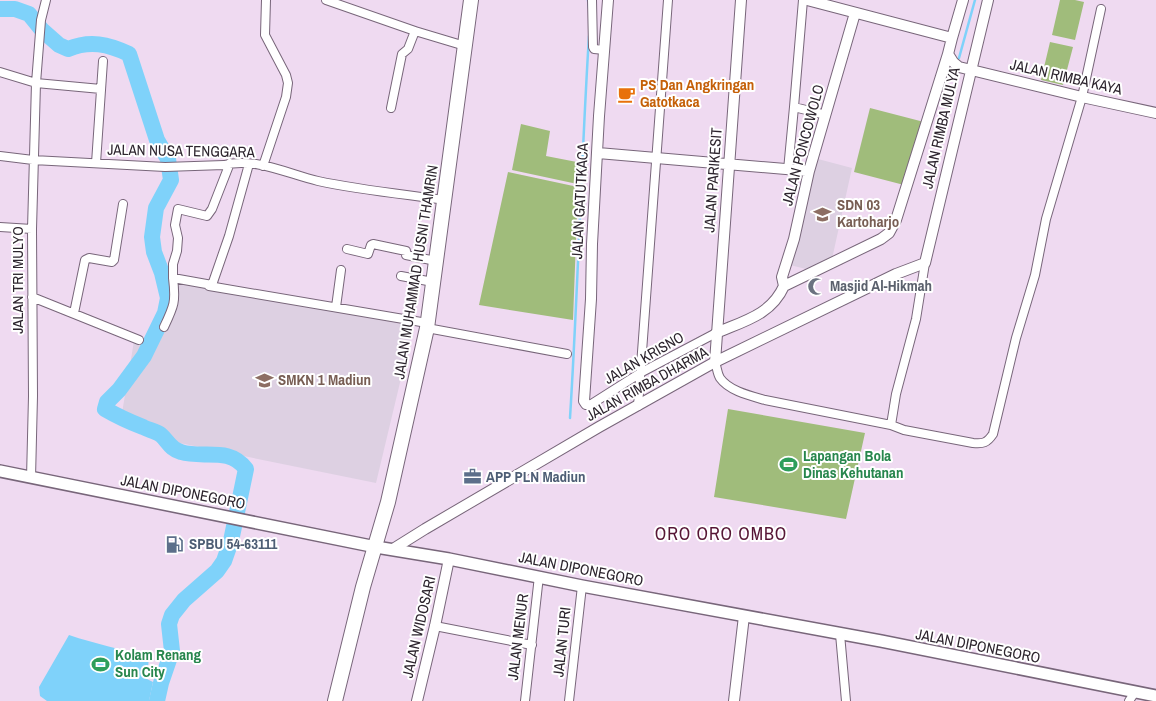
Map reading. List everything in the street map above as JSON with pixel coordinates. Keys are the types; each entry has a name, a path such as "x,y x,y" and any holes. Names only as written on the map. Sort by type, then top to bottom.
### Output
{"highway":[{"name":"JALAN MUHAMMAD HUSNI THAMRIN","path":"335,701 402,442 427,326 471,0"}],"main road":[{"name":"JALAN DIPONEGORO","path":"0,471 376,547 449,559 582,586 881,641 1132,696 1156,696"}],"street":[{"name":"JALAN TRI MULYO","path":"31,478 32,229 36,83 41,20 46,0"},
{"path":"263,166 286,97 288,83 286,75 265,35 266,0"},
{"path":"326,0 416,32 464,46"},
{"path":"592,0 593,47 594,49 604,50"},
{"name":"JALAN GATUTKACA","path":"586,404 584,401 608,0"},
{"path":"638,406 668,0"},
{"name":"JALAN PARIKESIT","path":"715,362 741,0"},
{"path":"788,170 802,0"},
{"path":"807,0 952,38"},
{"path":"716,333 766,311 778,298 784,286 881,239 889,233 896,220 963,0"},
{"name":"JALAN RIMBA MULYA","path":"925,263 988,0"},
{"path":"715,362 719,376 724,382 748,395 891,425 904,430 983,444 993,434 1016,338 1035,275 1046,219 1082,97 1101,9"},
{"name":"JALAN PONCOWOLO","path":"784,286 782,277 794,239 809,172 855,13"},
{"path":"391,108 402,54 408,49 416,32"},
{"name":"JALAN RIMBA KAYA","path":"948,54 959,67 1156,113"},
{"path":"96,163 103,62"},
{"path":"0,72 36,83 101,90"},
{"path":"794,107 826,115"},
{"path":"598,153 809,172"},
{"name":"JALAN NUSA TENGGARA","path":"0,156 34,160 165,167 249,164 325,182 445,200"},
{"path":"164,327 173,310 173,264 177,251 178,238 175,225 178,209 207,216 212,209 230,164"},
{"path":"209,286 212,285 230,236 249,164"},
{"path":"74,313 86,260 89,258 112,262 114,260 124,204"},
{"path":"0,227 32,229"},
{"path":"346,249 368,254 373,244 406,251 406,256 436,261"},
{"path":"891,425 896,394 916,319 925,263"},
{"name":"JALAN RIMBA DHARMA","path":"393,550 425,529 715,362 896,274 925,263"},
{"path":"336,307 340,270"},
{"path":"401,276 433,282"},
{"path":"173,278 209,286 336,307 567,354"},
{"path":"32,297 139,340"},
{"name":"JALAN KRISNO","path":"586,404 590,406 642,372 716,333"},
{"name":"JALAN WIDOSARI","path":"417,701 449,559"},
{"name":"JALAN MENUR","path":"525,701 539,576"},
{"name":"JALAN TURI","path":"569,701 582,586"},
{"path":"734,701 744,616"},
{"path":"435,626 532,645"},
{"path":"840,634 846,701"}],"shaded area":[{"name":"SDN 03 Kartoharjo","path":"818,159 852,168 832,259 810,270 790,265"},
{"name":"SMKN 1 Madiun","path":"178,283 414,324 376,483 160,439 121,419 134,341 162,335"}],"green space":[{"path":"1060,0 1084,2 1075,40 1052,35"},
{"path":"1050,42 1073,47 1063,85 1041,80"},
{"path":"870,108 924,122 904,185 854,172"},
{"path":"521,124 550,131 546,156 582,163 582,185 512,170"},
{"path":"508,172 578,187 573,320 479,305"},
{"name":"Lapangan Bola Dinas Kehutanan","path":"728,409 865,433 846,519 714,497"}],"water":[{"name":"Kolam Renang Sun City","path":"69,635 149,657 147,679 153,682 149,701 47,701 40,696 39,687"}],"waterway":[{"path":"588,0 589,8"},
{"path":"959,58 975,0"},
{"path":"0,9 15,9 29,14 42,30 59,45 68,49 76,46 99,44 129,54 157,140 168,159 171,180 156,208 152,237 154,252 162,273 168,298 165,313 144,356 119,390 107,402 105,409 159,434 177,451 189,454 224,455 239,462 246,469 231,541 224,561 217,571 184,600 172,615 169,624 172,651 157,701"},
{"path":"570,418 589,36"}],"place":[{"name":"PS Dan Angkringan Gatotkaca","path":"626,94"},
{"name":"SDN 03 Kartoharjo","path":"823,214"},
{"name":"Masjid Al-Hikmah","path":"816,286"},
{"name":"SMKN 1 Madiun","path":"264,380"},
{"name":"Lapangan Bola Dinas Kehutanan","path":"789,465"},
{"name":"APP PLN Madiun","path":"472,477"},
{"name":"SPBU 54-63111","path":"175,544"},
{"name":"Kolam Renang Sun City","path":"101,664"}],"district":[{"name":"ORO ORO OMBO","path":"721,534"}]}
